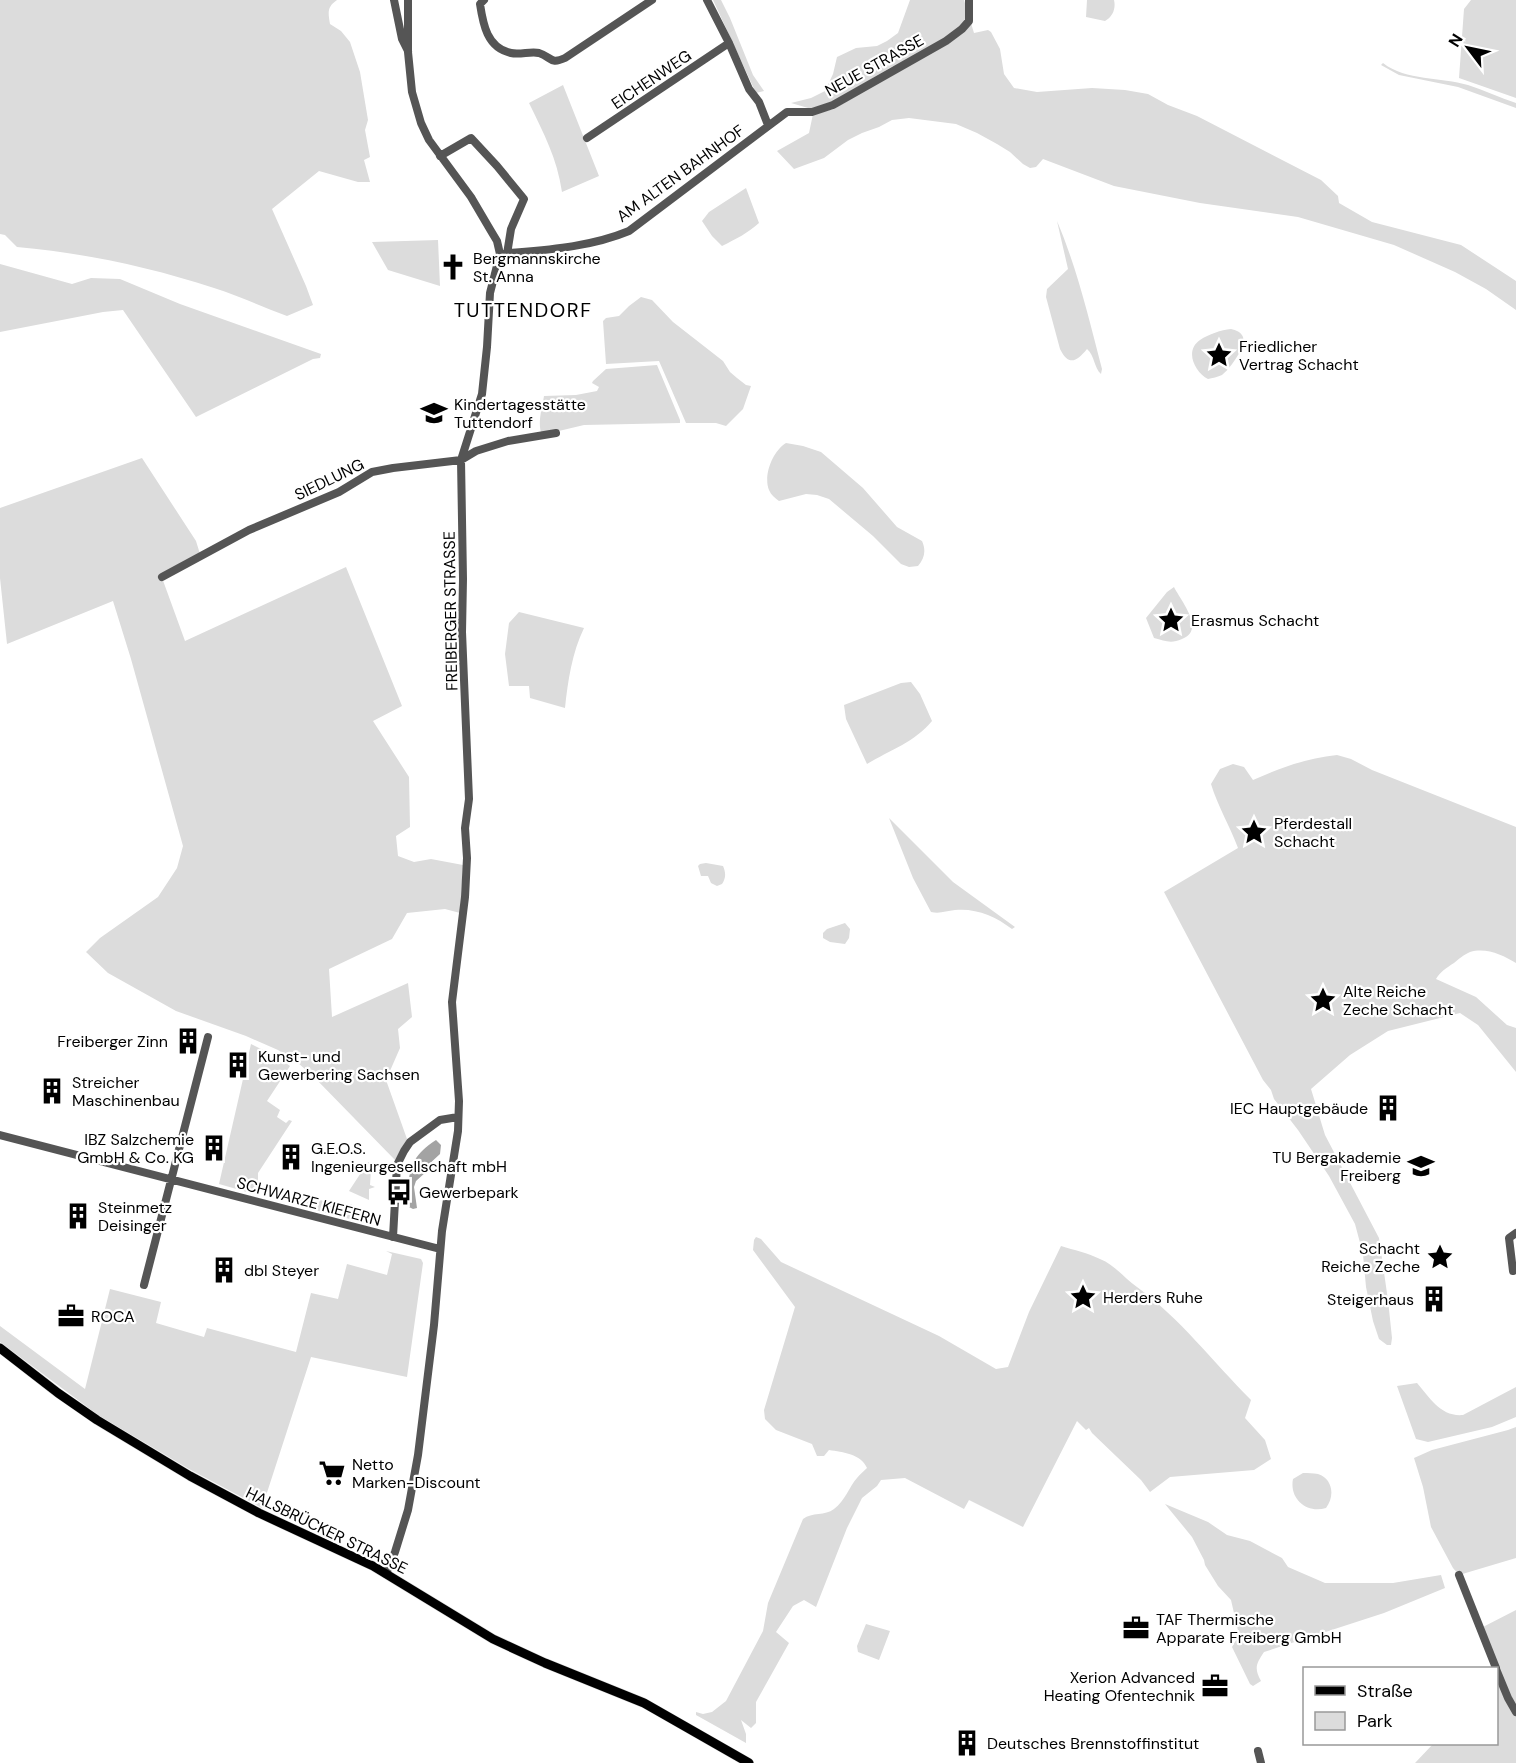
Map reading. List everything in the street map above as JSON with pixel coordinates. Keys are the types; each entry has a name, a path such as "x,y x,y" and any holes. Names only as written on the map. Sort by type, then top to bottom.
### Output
{"main road":[{"name":"HALSBRÜCKER STRASSE","path":"0,1348 97,1420 190,1476 259,1513 361,1560 493,1639 545,1663 638,1700 749,1763"}],"street":[{"path":"394,0 402,39 408,52"},
{"path":"408,0 408,52 412,92 421,123 429,140 471,197 503,254"},
{"path":"484,0 480,4 487,36 500,48 510,53 537,52 552,61 557,61 652,0"},
{"path":"707,0 749,89 759,102 768,125"},
{"name":"NEUE STRASSE","path":"768,125 787,112 812,112 832,105 946,41 969,21 969,0"},
{"name":"EICHENWEG","path":"587,138 729,43"},
{"name":"AM ALTEN BAHNHOF","path":"503,254 571,247 615,237 629,231 768,125"},
{"name":"FREIBERGER STRASSE","path":"386,1574 395,1552 413,1486 427,1382 440,1249 456,1147 459,1101 452,1002 465,897 467,858 465,828 469,799 462,632 461,460 482,394 490,292 524,199 471,138 441,156"},
{"name":"SIEDLUNG","path":"162,577 249,530 339,492 372,472 461,460 476,451 508,441 556,433"},
{"path":"144,1285 208,1037"},
{"path":"393,1237 397,1165 404,1151 410,1142 440,1120 458,1117"},
{"name":"SCHWARZE KIEFERN","path":"0,1136 440,1249"},
{"path":"1513,1271 1509,1238 1516,1233"},
{"path":"1459,1575 1495,1667"},
{"path":"1498,1674 1516,1712"},
{"path":"1258,1751 1260,1763"}],"green space":[{"path":"0,0 337,0 329,10 330,24 341,31 350,42 360,72 368,120 365,130 370,157 364,160 370,182 358,182 319,171 272,209 313,305 287,316 190,280 92,257 17,247 5,235 0,234"},
{"path":"713,0 721,0 753,75 764,91 756,93"},
{"path":"910,0 964,0 974,33 988,30 991,32 1000,49 1004,74 1014,88 1037,92 1092,88 1148,94 1168,105 1197,116 1321,180 1338,196 1339,203 1372,222 1461,245 1516,281 1516,310 1486,289 1455,272 1394,245 1298,217 1200,203 1114,186 1043,159 1036,167 1030,168 997,144 956,124 909,118 892,120 848,140 824,158 794,169 777,151 809,133 813,114 834,109 887,77 893,66 815,110 791,103 811,98 825,91 833,74 837,57 856,48 877,46 898,33"},
{"path":"1087,0 1114,0 1112,15 1105,21 1086,17"},
{"path":"1471,0 1516,0 1516,98 1459,78 1464,9"},
{"path":"1383,63 1392,69 1413,76 1458,82 1474,87 1516,103 1516,108 1458,87 1399,75 1381,65"},
{"path":"563,85 599,176 562,192 553,157 529,103"},
{"path":"746,188 759,223 722,246 702,221 709,212"},
{"path":"1057,221 1082,294 1102,369 1101,374 1087,349 1080,357 1070,360 1063,355 1060,349 1046,297 1047,289 1068,269"},
{"path":"438,240 440,286 388,270 372,242"},
{"path":"0,264 72,284 91,278 120,279 180,304 321,354 320,358 313,359 196,417 123,310 0,332"},
{"path":"641,297 652,300 673,322 723,361 730,372 746,385 751,386 743,409 726,426 716,423 686,423 659,361 606,364 603,321 606,318 619,316"},
{"path":"1231,329 1243,337 1240,352 1222,375 1208,379 1199,372 1193,361 1195,345 1215,333"},
{"path":"657,365 680,423 584,425 542,435 540,421 544,396 576,395 597,391 599,387 592,383 606,369"},
{"path":"786,443 821,452 863,488 897,527 922,541 924,554 918,566 909,567 901,564 873,536 829,499 806,494 779,501 775,498 767,484 768,471 773,457"},
{"path":"142,458 196,541 200,554 161,575 185,641 346,567 402,706 373,721 409,777 410,827 396,836 398,856 414,862 431,859 463,865 460,913 445,909 407,913 392,939 329,969 332,1017 408,983 412,1017 398,1029 400,1048 386,1080 407,1139 395,1160 298,1063 278,1050 246,1036 176,1011 108,973 86,952 100,938 158,897 177,868 183,846 113,601 7,644 0,578 0,508"},
{"path":"1174,587 1190,615 1192,629 1189,635 1182,639 1168,642 1154,638 1146,618 1167,592"},
{"path":"519,612 584,628 571,667 565,708 530,698 529,686 509,686 505,654 509,623"},
{"path":"911,682 920,694 932,721 918,735 867,764 846,719 844,705 901,683"},
{"path":"1337,755 1516,827 1516,963 1506,957 1482,950 1470,952 1444,970 1436,979 1476,997 1507,1025 1516,1028 1516,1072 1478,1025 1460,1013 1388,1031 1350,1055 1311,1089 1325,1135 1379,1238 1388,1300 1391,1345 1379,1339 1373,1321 1366,1287 1363,1254 1355,1224 1329,1176 1263,1080 1164,892 1238,848 1211,784 1220,769 1233,764 1244,767 1253,780 1294,764"},
{"path":"889,818 953,882 1015,927 1012,929 999,920 970,910 931,912 913,878"},
{"path":"706,863 723,866 725,875 722,884 717,886 711,883 708,876 701,876 698,866"},
{"path":"845,923 850,929 849,938 845,944 830,942 823,938 823,933 827,929"},
{"path":"251,1044 290,1066 267,1101 280,1110 277,1117 286,1123 289,1120 292,1121 258,1173 254,1194 219,1184"},
{"path":"368,1162 375,1168 371,1170 370,1185 375,1187 369,1189 369,1200 349,1191"},
{"path":"297,1196 333,1205 351,1204 372,1219 373,1225 303,1207"},
{"path":"756,1237 761,1239 781,1262 939,1336 996,1369 1008,1367 1029,1312 1061,1246 1086,1253 1115,1268 1168,1312 1251,1400 1245,1418 1265,1440 1271,1459 1254,1470 1170,1477 1150,1492 1089,1428 1086,1430 1077,1421 1023,1527 969,1500 964,1509 905,1478 881,1480 862,1498 847,1528 816,1607 804,1600 793,1606 776,1632 789,1643 756,1702 756,1723 751,1728 741,1720 746,1734 746,1743 696,1715 696,1712 703,1714 712,1712 726,1701 763,1631 768,1603 803,1519 834,1509 867,1468 856,1457 846,1453 829,1450 824,1456 817,1456 812,1444 776,1430 765,1419 764,1410 795,1307 753,1250"},
{"path":"386,1251 421,1259 423,1263 407,1377 311,1357 262,1508 189,1469 98,1415 0,1342 0,1326 85,1389 110,1289 161,1302 156,1323 204,1337 207,1328 296,1352 311,1293 338,1299 347,1264 387,1275 392,1254"},
{"path":"1417,1383 1442,1410 1455,1415 1463,1415 1516,1387 1516,1417 1492,1427 1428,1442 1416,1439 1397,1386"},
{"path":"1516,1427 1516,1558 1459,1575 1431,1527 1423,1487 1414,1458 1432,1450"},
{"path":"1303,1473 1318,1474 1327,1480 1331,1488 1331,1498 1326,1508 1312,1509 1297,1499 1292,1486 1293,1479"},
{"path":"1165,1504 1208,1522 1227,1535 1250,1541 1282,1558 1288,1567 1325,1583 1393,1583 1441,1575 1445,1588 1384,1613 1264,1652 1257,1666 1257,1673 1261,1681 1253,1686 1232,1647 1239,1635 1231,1600 1218,1586 1205,1565 1192,1537"},
{"path":"1516,1610 1516,1706 1491,1653 1481,1628"},
{"path":"866,1624 890,1631 879,1660 858,1652 857,1646"},
{"path":"1498,1678 1516,1714 1516,1763 1415,1763 1432,1745 1498,1745"}],"shaded area":[{"path":"436,1140 441,1145 440,1154 416,1181 414,1187 417,1208 413,1209 407,1202 412,1166 418,1155"}],"place":[{"name":"Bergmannskirche St. Anna","path":"453,267"},
{"name":"Friedlicher Vertrag Schacht","path":"1219,355"},
{"name":"Kindertagesstätte Tuttendorf","path":"434,413"},
{"name":"Erasmus Schacht","path":"1171,620"},
{"name":"Pferdestall Schacht","path":"1254,832"},
{"name":"Alte Reiche Zeche Schacht","path":"1323,1000"},
{"name":"Freiberger Zinn","path":"188,1041"},
{"name":"Kunst- und Gewerbering Sachsen","path":"238,1065"},
{"name":"Streicher Maschinenbau","path":"52,1091"},
{"name":"IEC Hauptgebäude","path":"1388,1108"},
{"name":"IBZ Salzchemie GmbH & Co. KG","path":"214,1148"},
{"name":"G.E.O.S. Ingenieurgesellschaft mbH","path":"291,1157"},
{"name":"TU Bergakademie Freiberg","path":"1421,1166"},
{"name":"Gewerbepark","path":"399,1192"},
{"name":"Steinmetz Deisinger","path":"78,1216"},
{"name":"Schacht Reiche Zeche","path":"1440,1257"},
{"name":"dbl Steyer","path":"224,1270"},
{"name":"Herders Ruhe","path":"1083,1297"},
{"name":"Steigerhaus","path":"1434,1299"},
{"name":"ROCA","path":"71,1316"},
{"name":"Netto Marken-Discount","path":"332,1473"},
{"name":"TAF Thermische Apparate Freiberg GmbH","path":"1136,1628"},
{"name":"Xerion Advanced Heating Ofentechnik","path":"1215,1686"},
{"name":"Deutsches Brennstoffinstitut","path":"967,1743"}],"district":[{"name":"TUTTENDORF","path":"523,310"}]}
